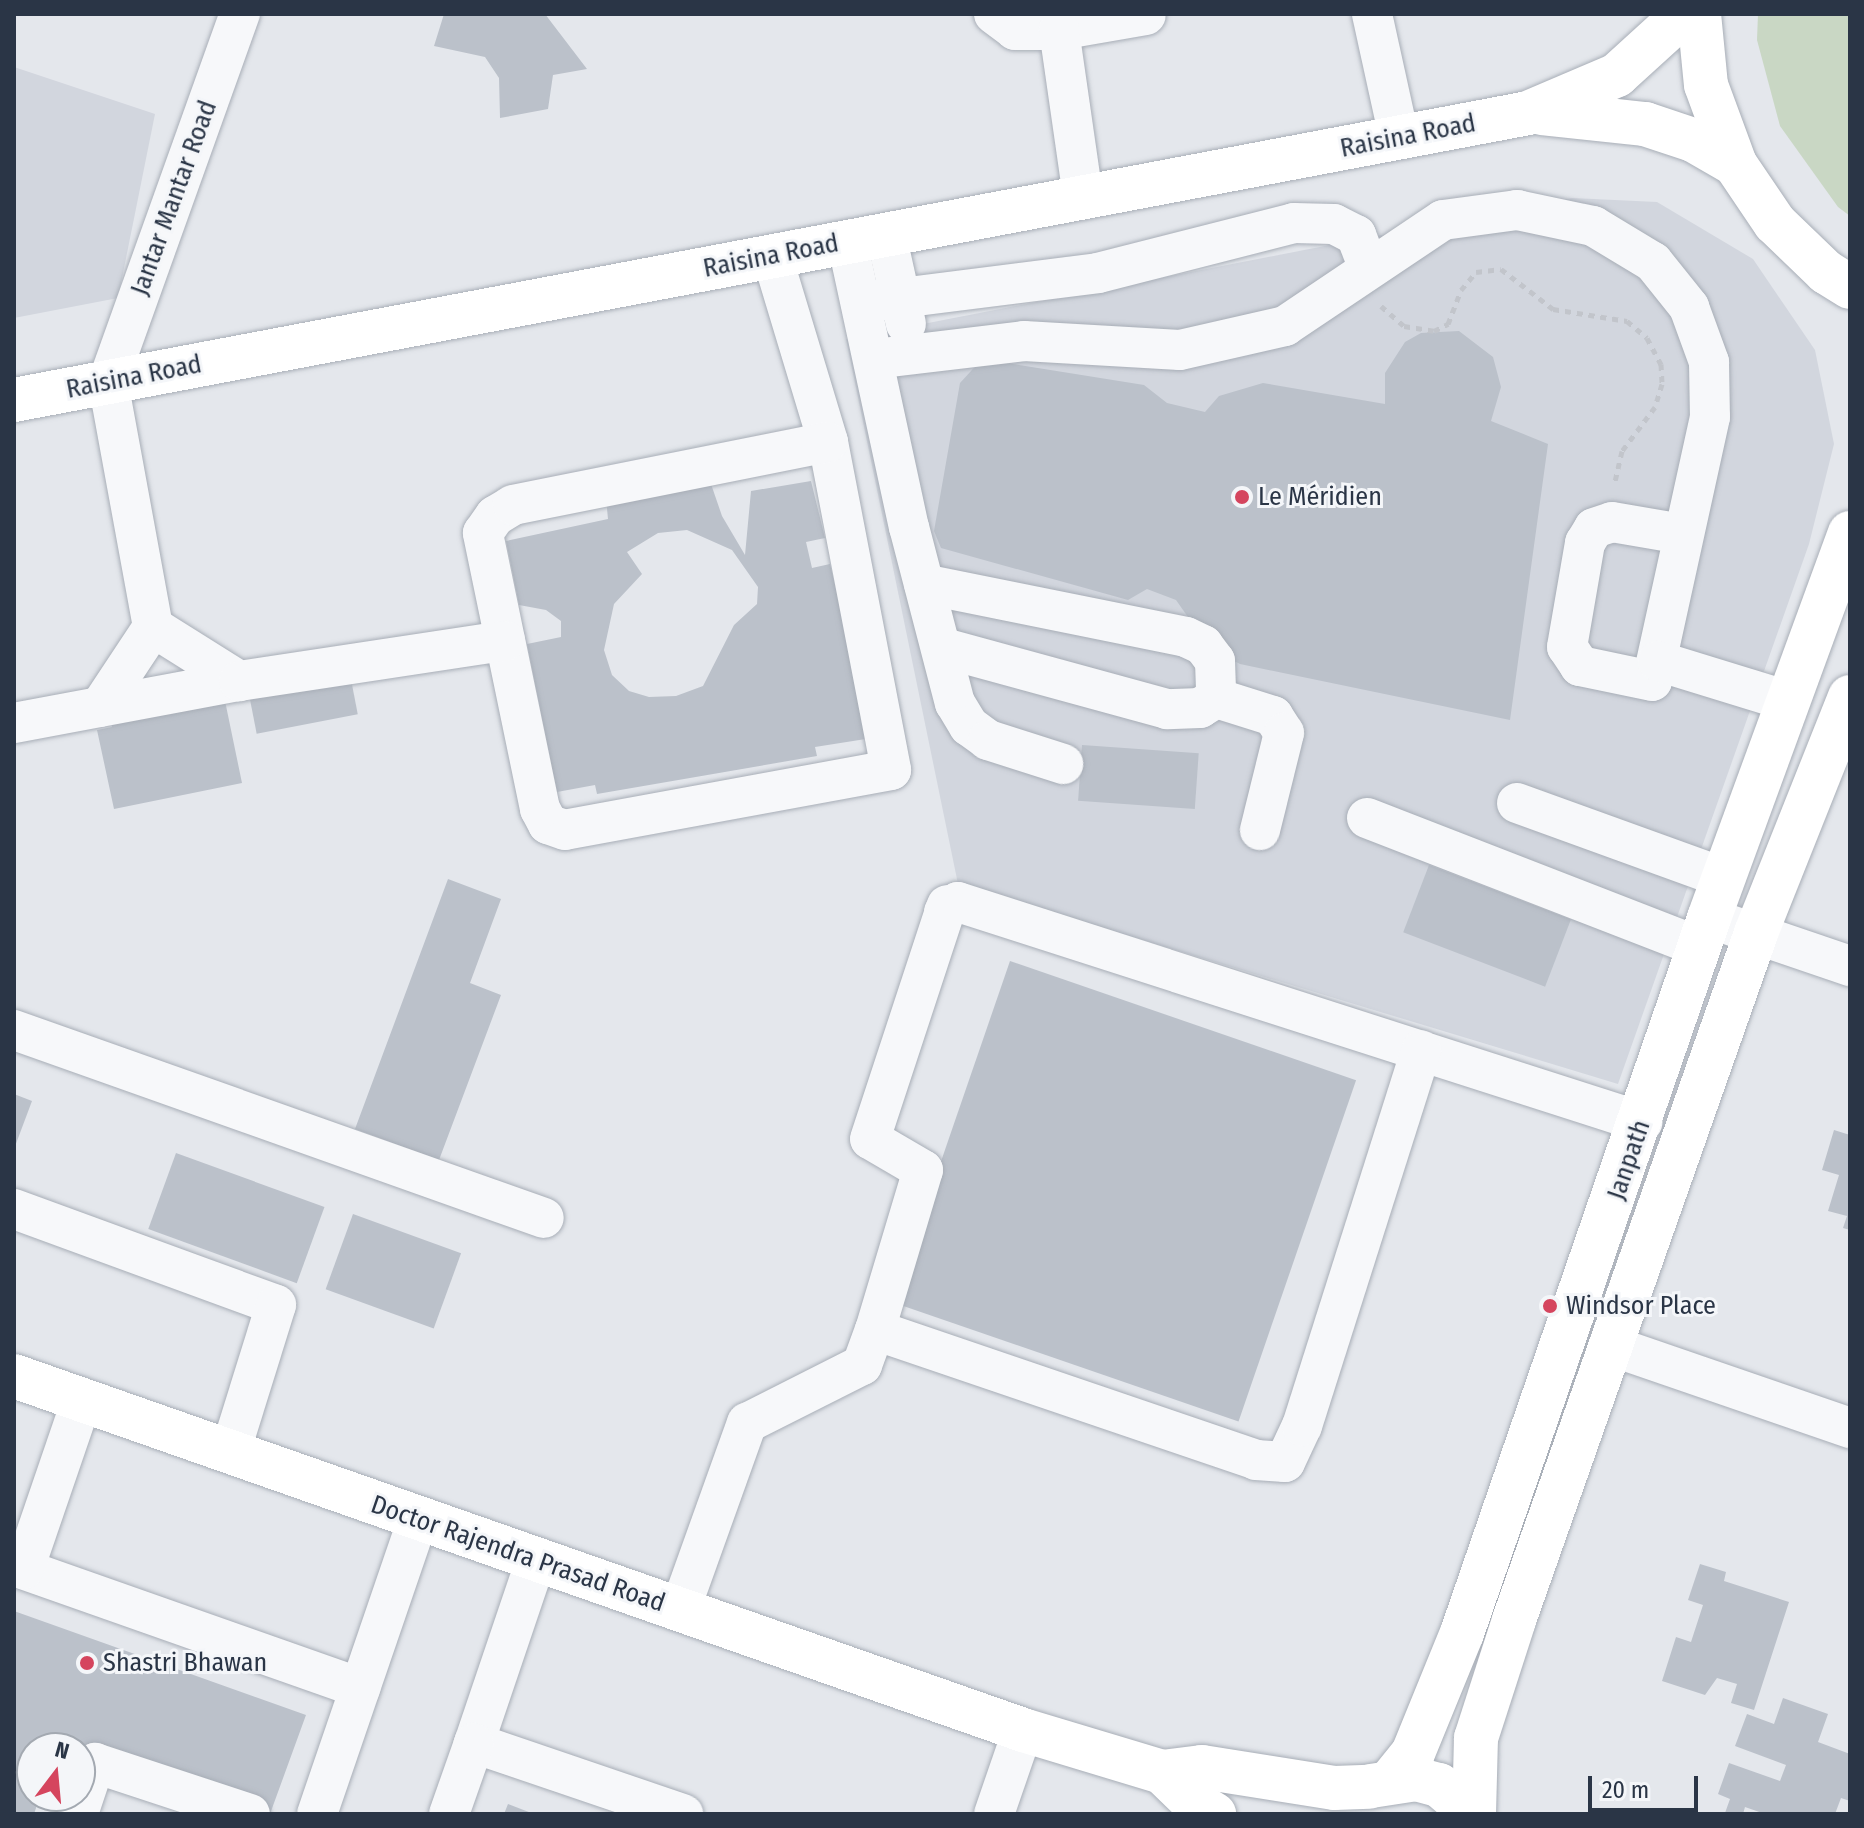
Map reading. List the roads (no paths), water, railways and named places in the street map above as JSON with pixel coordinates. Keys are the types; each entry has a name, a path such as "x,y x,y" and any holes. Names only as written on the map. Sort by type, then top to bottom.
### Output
{"main road":[{"name":"Raisina Road","path":"1528,113 1617,75 1684,14"},
{"path":"1699,14 1706,85 1735,164 1775,223 1826,272 1850,287"},
{"name":"Raisina Road","path":"14,400 1528,113 1585,114 1645,124 1693,140 1735,164"},
{"name":"Janpath","path":"1367,1794 1413,1753 1462,1633 1642,1122 1704,932 1850,533"},
{"name":"Janpath","path":"1474,1814 1476,1738 1609,1345 1756,933 1850,697"},
{"name":"Doctor Rajendra Prasad Road","path":"14,1376 1023,1730 1162,1772"},
{"path":"1162,1772 1202,1767 1367,1794 1439,1785 1474,1814"},
{"path":"1162,1772 1192,1801 1214,1814"}],"street":[{"path":"994,14 1015,30 1059,30 1146,15"},
{"path":"1372,14 1399,137"},
{"name":"Jantar Mantar Road","path":"108,382 228,17"},
{"path":"1059,30 1083,197"},
{"path":"893,356 1024,341 1180,350 1285,326 1443,220 1517,210 1593,226 1653,262 1689,307 1709,362 1710,417 1652,681 1580,666 1567,647 1585,543 1594,528 1612,522 1682,534"},
{"path":"861,303 1127,267 1294,223 1334,224 1356,235 1369,269"},
{"path":"866,238 900,298 893,356 924,584 955,703 969,726 988,740 1063,764"},
{"path":"866,238 861,303 893,356"},
{"path":"772,256 828,442 891,770 565,830 548,824 540,809 483,533 495,516 513,505 828,442"},
{"path":"100,707 153,627 108,382"},
{"path":"924,584 1186,637 1203,645 1215,661 1216,698"},
{"path":"153,627 239,681"},
{"path":"14,723 239,681 505,641"},
{"path":"941,647 1167,709 1200,708 1216,698 1273,716 1284,733 1260,830"},
{"path":"1658,661 1788,701"},
{"path":"1517,803 1724,878"},
{"path":"1367,818 1704,932 1756,933 1850,966"},
{"path":"680,1610 747,1423 862,1365 923,1170 870,1139 946,908 958,902 1642,1122"},
{"path":"14,1030 544,1218"},
{"path":"875,1330 1256,1460 1285,1462 1302,1426 1421,1050"},
{"path":"14,1209 276,1305 230,1453"},
{"path":"1609,1345 1850,1428"},
{"path":"82,1400 19,1568 360,1688"},
{"path":"317,1814 418,1519"},
{"path":"449,1814 536,1560"},
{"path":"994,1814 1023,1730"},
{"path":"474,1743 683,1814"},
{"path":"78,1814 95,1763 250,1814"}],"place":[{"name":"Le Méridien","path":"1242,497"},
{"name":"Windsor Place","path":"1550,1306"},
{"name":"Shastri Bhawan","path":"87,1663"}]}
